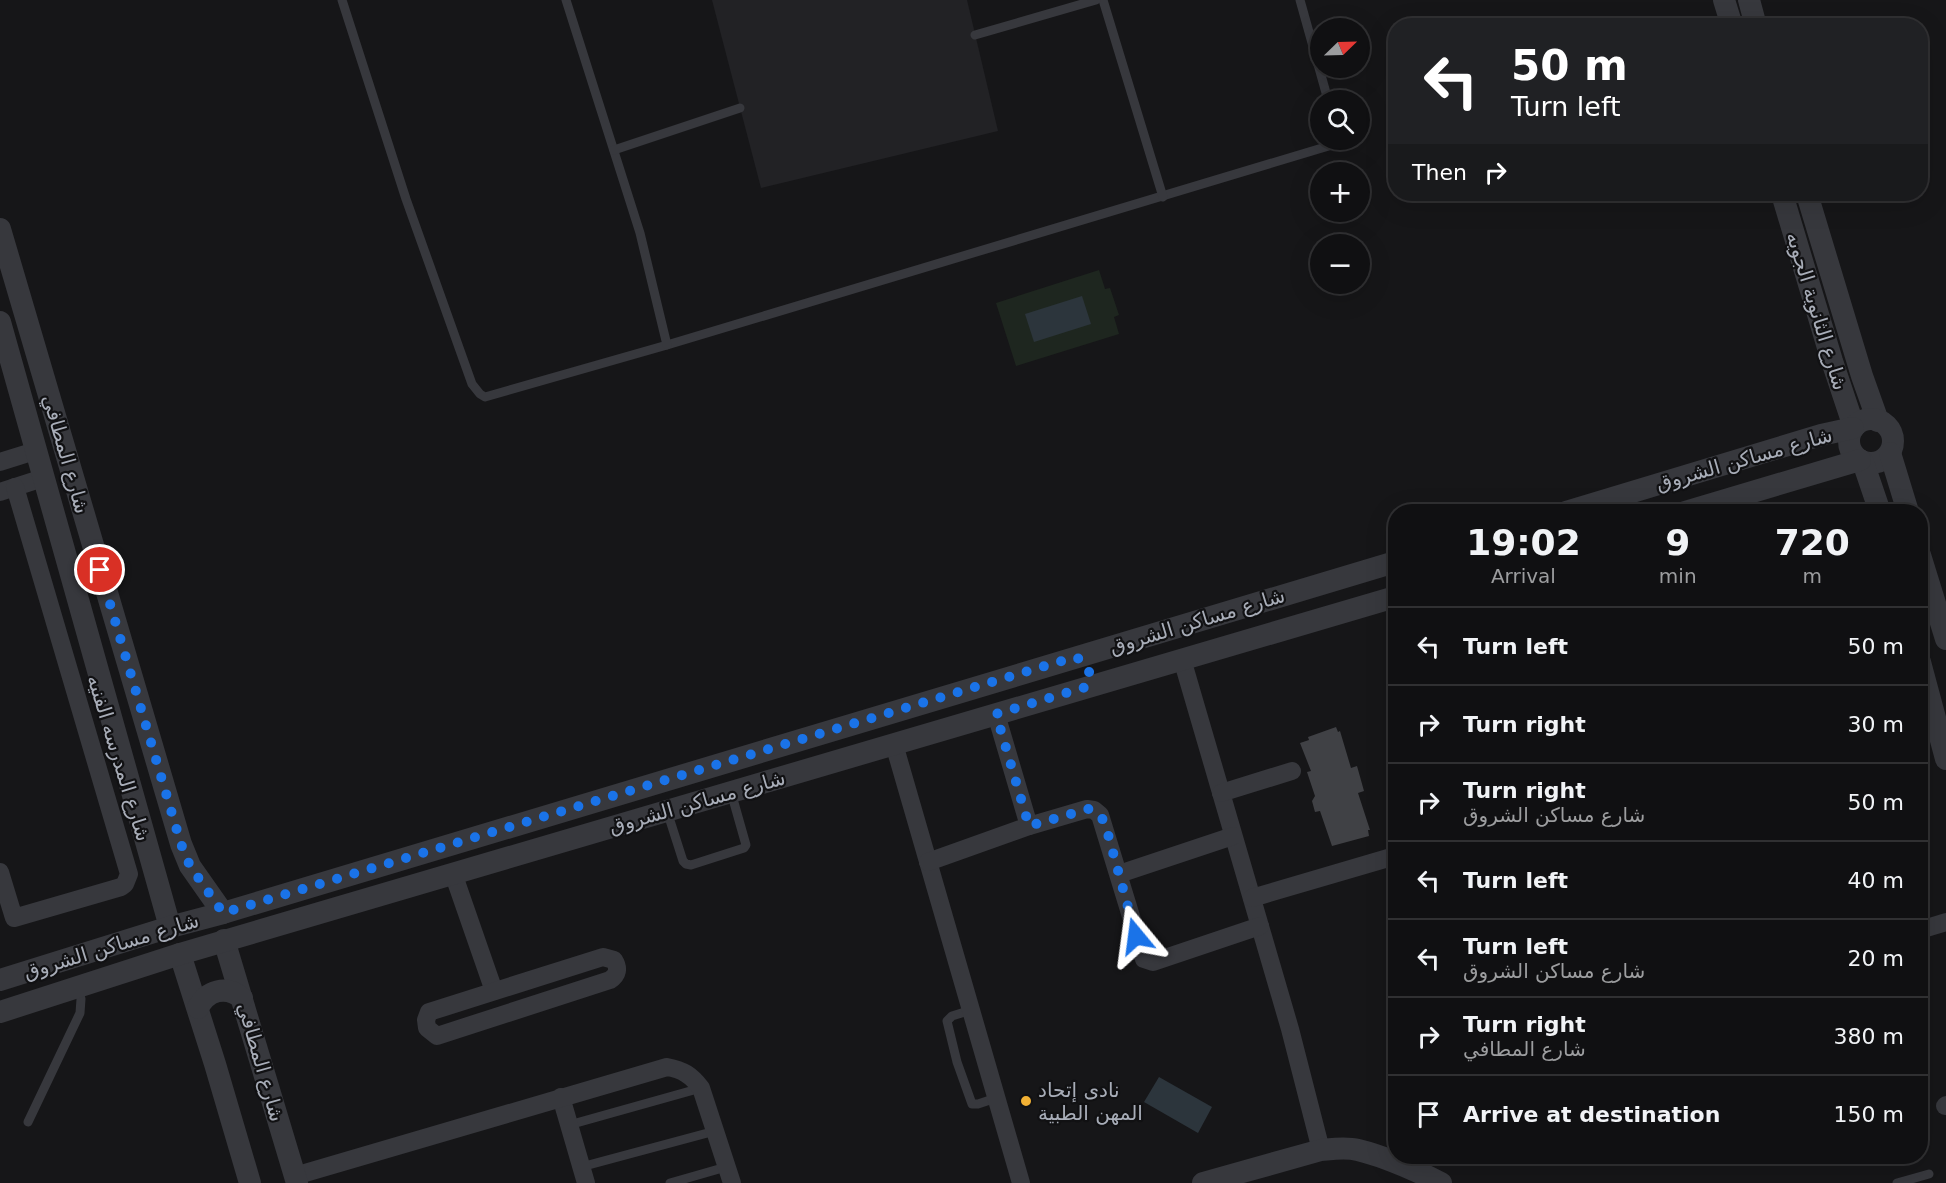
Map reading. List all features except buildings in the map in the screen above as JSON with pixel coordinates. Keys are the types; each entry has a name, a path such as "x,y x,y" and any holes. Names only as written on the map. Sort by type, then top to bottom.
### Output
{"street":[{"path":"1724,0 1730,18"},
{"path":"1749,0 1754,18"},
{"name":"شارع الثانوية الجويه","path":"1784,201 1854,428"},
{"name":"شارع الثانوية الجويه","path":"1809,201 1862,376 1878,421"},
{"name":"شارع المطافي","path":"0,229 181,844 190,866 223,913"},
{"name":"شارع المطافي","path":"0,322 5,360 35,450 170,927"},
{"path":"1816,473 1814,438 1835,412 1839,383"},
{"path":"1877,504 1862,461 1853,453 1849,444 1854,428 1865,420 1878,421 1890,431 1893,442 1890,453 1906,504"},
{"name":"شارع مساكن الشروق","path":"1593,504 1854,428"},
{"path":"0,462 35,450"},
{"path":"1862,461 1878,462 1890,453"},
{"name":"شارع مساكن الشروق","path":"1712,504 1862,461"},
{"path":"7,489 43,478"},
{"name":"شارع المدرسه الفنيه","path":"0,872 7,920 116,889 125,884 129,874 7,489"},
{"name":"شارع مساكن الشروق","path":"0,980 170,927 1388,564"},
{"path":"1928,573 1941,602 1946,639"},
{"name":"شارع مساكن الشروق","path":"0,1012 224,940 1388,599"},
{"path":"1115,646 1113,662 1115,668 1123,676"},
{"path":"1075,657 1089,669 1090,675 1086,687"},
{"path":"1182,659 1290,1029 1321,1150"},
{"path":"1928,692 1946,759"},
{"path":"996,714 1029,826"},
{"path":"894,744 1021,1183"},
{"path":"1221,793 1292,771"},
{"path":"928,861 1029,826 1088,809 1094,810 1103,820 1142,956 1147,961 1153,962 1260,926"},
{"path":"1119,874 1233,836"},
{"path":"1252,898 1388,858"},
{"path":"155,874 174,878 186,872 190,866"},
{"path":"453,873 494,991"},
{"path":"1928,928 1946,922"},
{"name":"شارع المطافي","path":"224,940 296,1180"},
{"path":"180,954 250,1183"},
{"path":"603,957 614,960 617,967 616,975 610,981 437,1036 427,1028 426,1020 429,1012 494,991 603,957"},
{"path":"198,1008 201,1001 213,992 229,990 242,998"},
{"path":"296,1180 561,1097 667,1067 680,1070 692,1077 701,1088 729,1175"},
{"path":"561,1097 584,1175"},
{"path":"1207,1182 1321,1150 1357,1149 1388,1160"},
{"path":"1400,1164 1441,1183"}],"lane":[{"path":"344,0 406,199 472,384 485,397 668,345 1319,150"},
{"path":"566,0 640,233 668,345"},
{"path":"975,35 1096,0"},
{"path":"1103,0 1163,197"},
{"path":"1300,0 1325,90"},
{"path":"614,150 740,108"},
{"path":"667,811 683,861 691,865 745,847 747,842 731,792"},
{"path":"28,1122 80,1012 81,999 77,986"},
{"path":"971,1010 952,1016 947,1021 957,1062 972,1104 996,1098"},
{"path":"569,1125 701,1088"},
{"path":"584,1175 715,1131"},
{"path":"1897,1183 1929,1174"},
{"path":"670,1183 729,1175"}],"shaded area":[{"path":"712,0 967,0 998,131 761,188"},
{"path":"1099,270 1105,289 1110,288 1119,315 1114,317 1119,334 1016,366 996,303"},
{"path":"1082,296 1091,324 1034,342 1025,314"},
{"path":"1159,1077 1212,1107 1198,1133 1144,1102"}],"place":[{"name":"نادى إتحاد المهن الطبية","path":"1026,1101"}],"route":[{"path":"100,570 181,844 190,866 223,913 1075,657 1086,664 1089,669 1089,681 1086,687 996,714 1029,826 1088,809 1100,814 1106,827 1136,936"}]}
